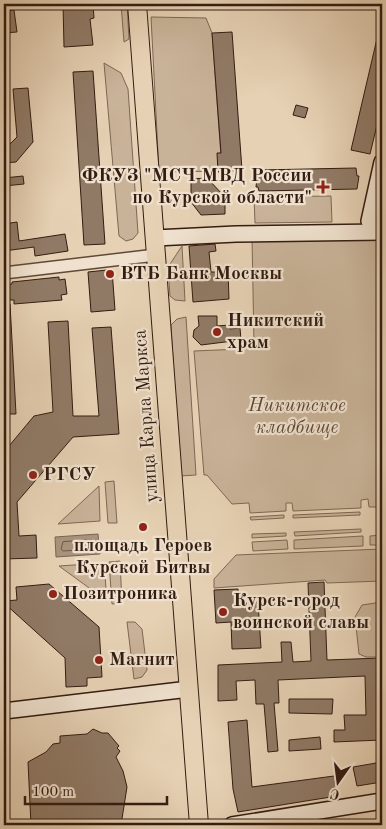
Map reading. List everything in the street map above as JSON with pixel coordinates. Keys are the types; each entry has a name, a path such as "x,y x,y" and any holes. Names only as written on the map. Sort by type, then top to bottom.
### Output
{"main road":[{"name":"улица Карла Маркса","path":"137,4 199,825"}],"street":[{"path":"381,232 373,230 369,221 382,162"},
{"path":"4,273 155,246 236,234 381,232"},
{"path":"4,711 189,689"},
{"path":"232,825 382,800"}],"green space":[{"path":"121,4 127,4 129,39 124,42"},
{"path":"151,17 206,18 212,33 222,171 159,172"},
{"path":"104,63 121,73 128,89 138,233 133,239 126,241 119,236"},
{"path":"331,196 332,222 255,223 254,197"},
{"name":"Никитское кладбище","path":"382,235 382,507 369,507 368,499 361,500 361,508 293,511 292,503 286,503 286,511 250,513 249,503 232,504 207,475 204,475 194,351 241,349 254,344 252,238"},
{"path":"182,246 185,301 175,300 170,296 168,267"},
{"path":"186,317 196,475 180,476 171,325 177,319"},
{"path":"114,481 117,523 108,523 105,482"},
{"path":"99,486 100,521 58,524"},
{"path":"360,512 360,515 293,518 293,515"},
{"path":"284,515 284,518 251,520 250,517"},
{"path":"361,529 361,532 295,536 294,532"},
{"path":"286,533 286,536 252,538 252,534"},
{"path":"382,535 382,545 370,545 370,536"},
{"path":"363,536 363,546 294,549 294,540"},
{"path":"287,540 288,549 253,551 252,542"},
{"path":"382,549 382,581 327,583 325,580 214,588 214,579 236,555"},
{"path":"120,561 122,603 112,604 109,562"},
{"path":"104,563 107,601 59,566"},
{"path":"382,602 382,657 366,657 359,654 355,617 362,605"},
{"path":"127,622 135,622 142,629 147,670 142,677 134,679"}],"water":[{"path":"98,534 100,554 56,557 55,537"}],"building":[{"path":"63,4 93,4 94,18 90,19 93,45 64,47"},
{"path":"4,10 14,10 17,32 4,33"},
{"path":"379,30 382,31 382,104 370,154 351,150"},
{"path":"232,32 242,170 218,172 217,153 221,153 212,33"},
{"path":"93,71 105,244 84,245 73,72"},
{"path":"28,88 33,142 16,162 4,163 4,145 9,145 17,137 13,89"},
{"path":"296,105 308,108 305,118 293,115"},
{"path":"356,168 357,176 359,176 357,189 259,191 258,187 256,187 258,170"},
{"path":"23,176 24,184 4,186 4,178"},
{"path":"207,178 225,197 225,214 201,215 191,202 191,179"},
{"path":"17,222 19,241 65,234 68,251 35,256 34,247 4,251 4,224"},
{"path":"215,244 216,251 209,252 211,272 228,272 229,299 193,302 189,246"},
{"path":"112,270 115,310 91,312 88,272"},
{"path":"59,277 59,280 65,279 67,294 61,295 62,300 14,304 14,300 8,300 8,293 4,294 4,285 12,284 12,282"},
{"path":"4,304 10,304 16,414 4,414"},
{"name":"Никитский храм","path":"198,316 217,316 217,326 229,325 230,329 240,328 241,340 201,345 193,337 194,330 199,326"},
{"path":"68,321 73,416 99,416 92,328 111,327 119,434 73,437 17,502 19,536 36,535 37,558 4,559 4,452 34,416 53,412 48,322"},
{"path":"324,582 327,660 381,658 382,740 334,742 334,730 345,730 344,715 366,715 365,676 278,680 279,703 274,703 278,751 268,752 264,704 256,704 255,680 236,681 237,700 218,701 218,665 282,662 281,642 291,642 293,662 311,661 308,583"},
{"path":"49,584 99,627 102,677 87,678 87,686 66,687 65,658 4,603 4,601 17,600 16,587"},
{"path":"238,589 239,603 258,602 261,648 232,649 231,622 216,623 214,590"},
{"path":"289,699 333,699 332,714 289,713"},
{"path":"247,720 252,787 334,776 337,796 238,812 233,789 228,722"},
{"path":"93,729 102,733 108,733 119,746 117,748 120,751 116,757 123,771 127,787 121,825 31,825 28,762 46,752 53,744 60,743 60,736 87,734"},
{"path":"320,737 321,749 289,751 289,740"},
{"path":"382,762 382,782 357,786 353,767"}],"place":[{"name":"ФКУЗ \"МСЧ МВД России по Курской области\"","path":"323,187"},
{"name":"ВТБ Банк Москвы","path":"110,274"},
{"name":"Никитский храм","path":"217,332"},
{"name":"РГСУ","path":"33,475"},
{"name":"площадь Героев Курской Битвы","path":"143,527"},
{"name":"Позитроника","path":"53,594"},
{"name":"Курск-город воинской славы","path":"223,612"},
{"name":"Магнит","path":"99,660"}]}
